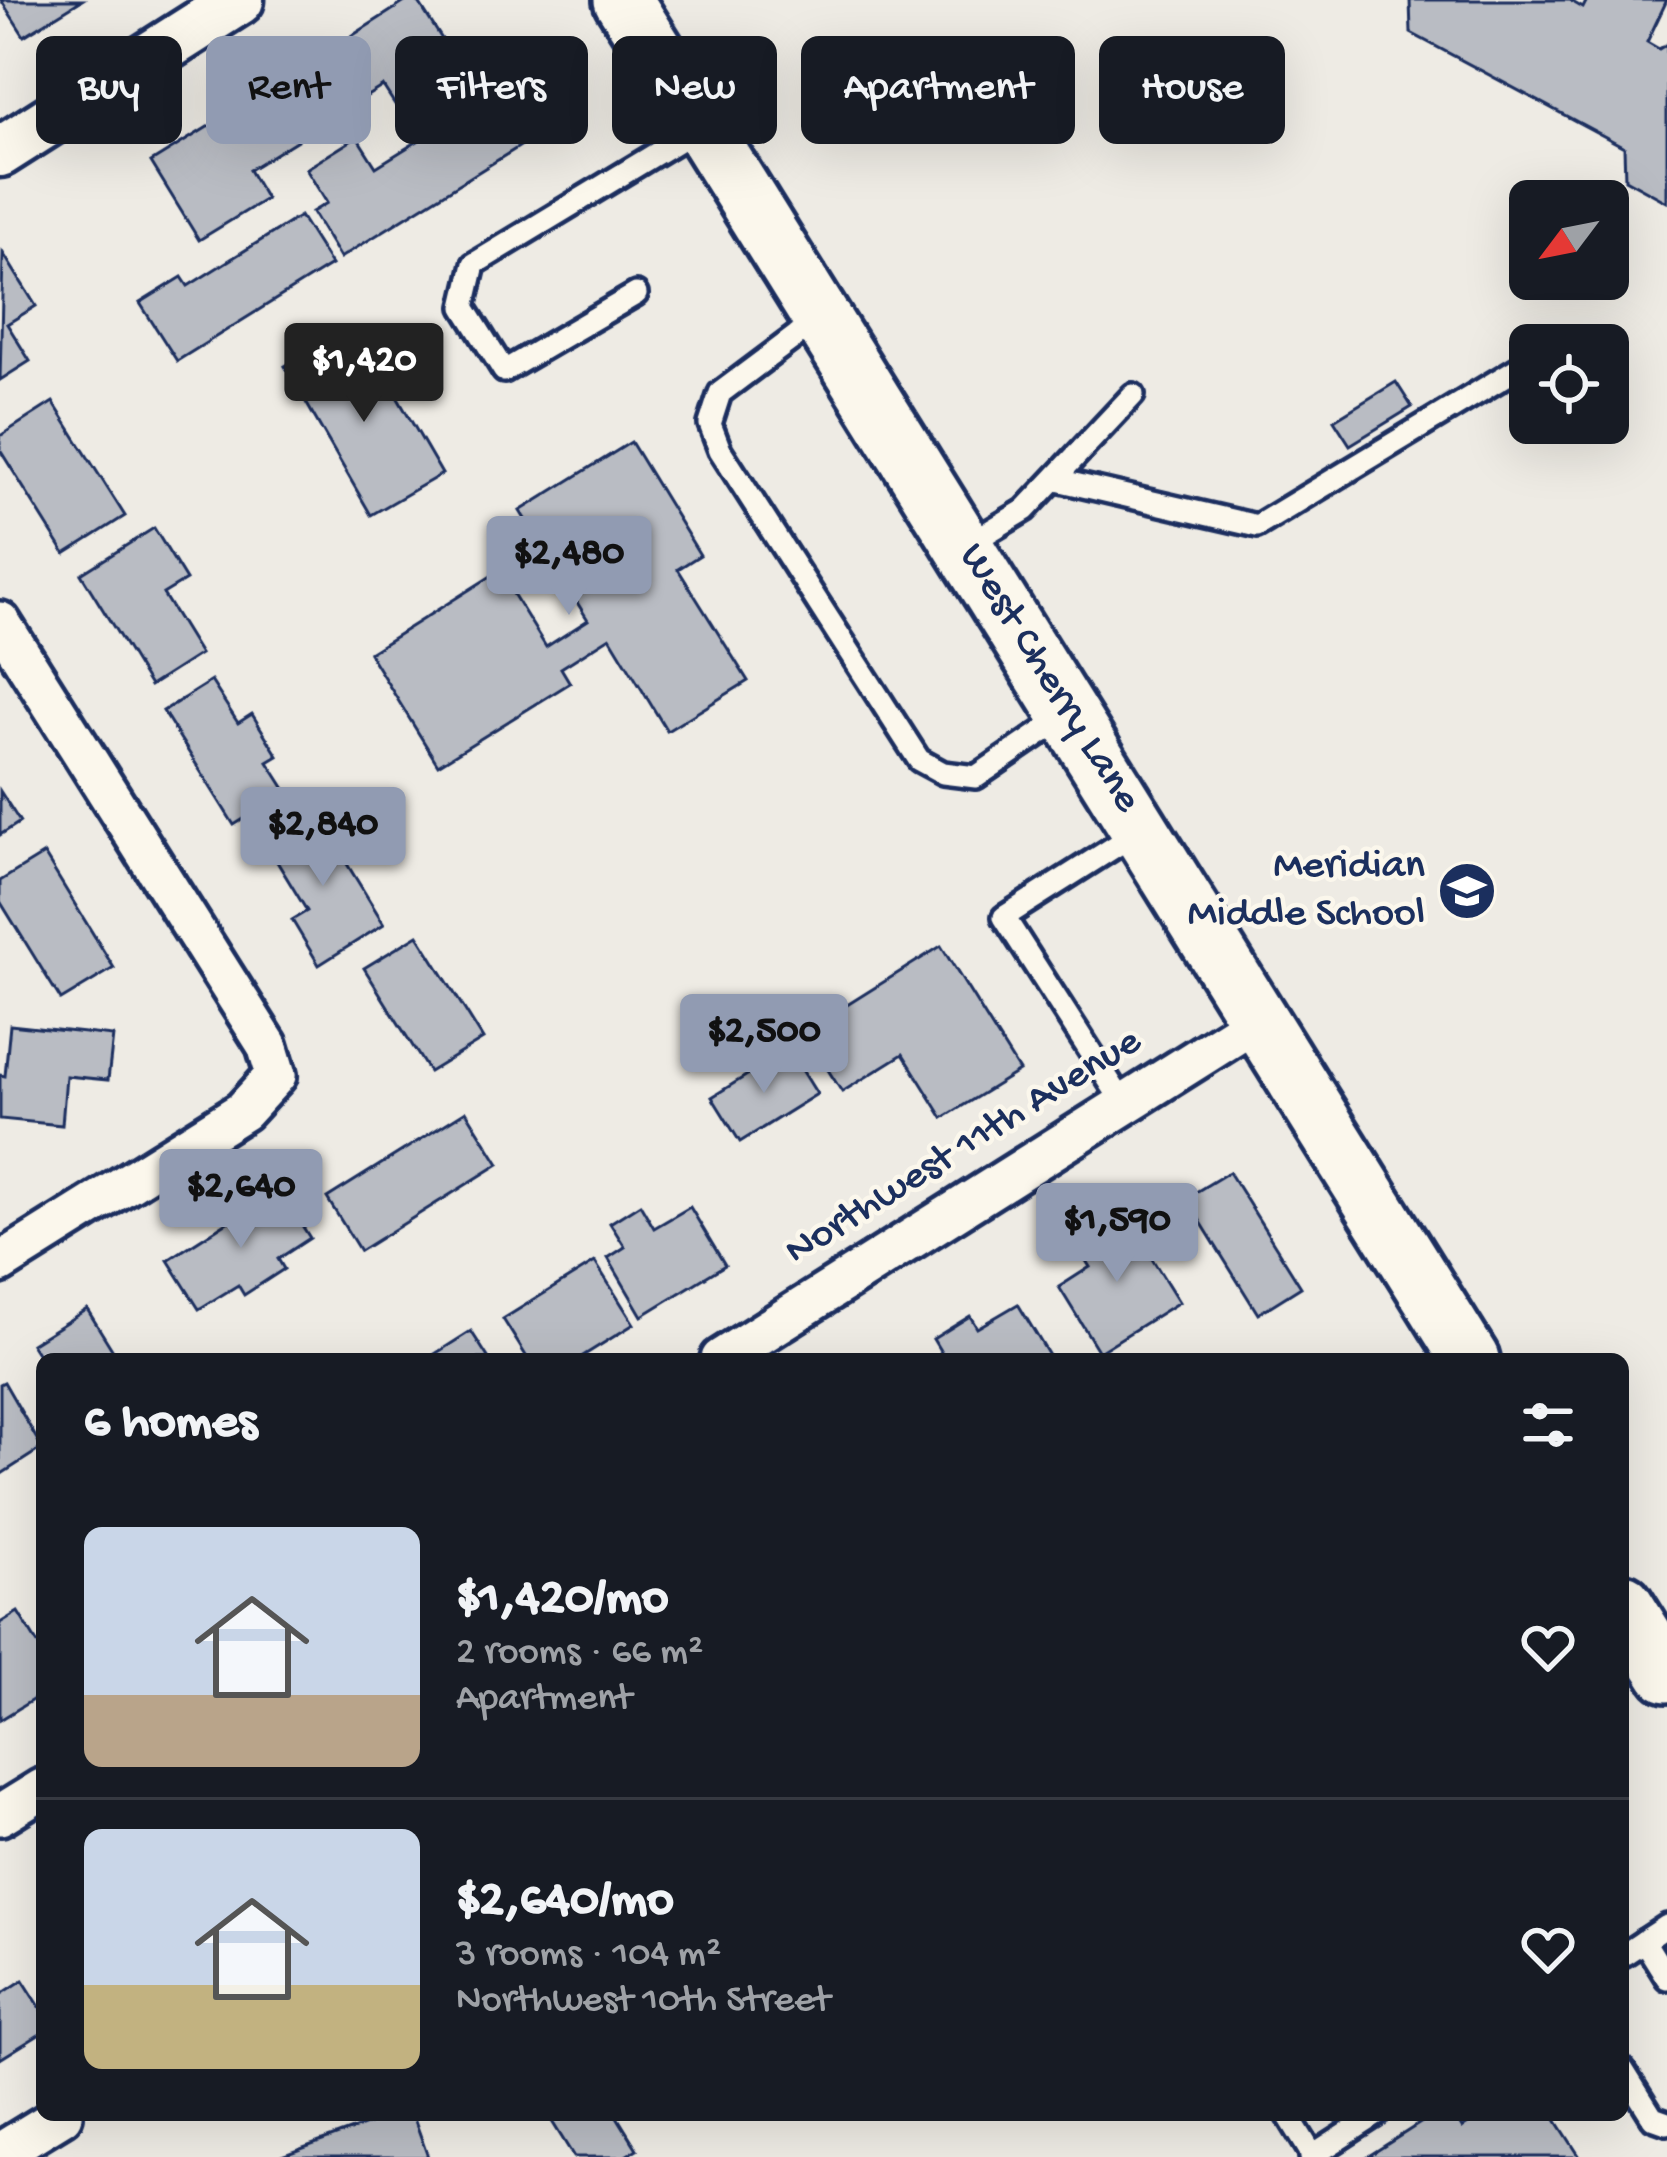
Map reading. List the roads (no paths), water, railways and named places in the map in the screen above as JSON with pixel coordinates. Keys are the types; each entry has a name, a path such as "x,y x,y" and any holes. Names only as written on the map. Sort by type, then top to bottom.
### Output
{"main road":[{"name":"West Cherry Lane","path":"623,0 646,36"},
{"name":"West Cherry Lane","path":"714,144 1466,1353"},
{"path":"1629,1616 1667,1673"}],"street":[{"path":"0,152 239,0"},
{"path":"0,622 267,1045 276,1075 243,1111 0,1263"},
{"name":"Northwest 11th Avenue","path":"730,1353 1260,1019"},
{"path":"0,1815 36,1793"},
{"path":"0,2152 52,2121"}],"lane":[{"path":"636,294 504,371 464,307 475,264 671,144"},
{"path":"821,318 720,393 710,424 720,450 919,760 943,773 976,777 1070,713"},
{"path":"1058,480 1257,526 1509,374"},
{"path":"965,546 1024,510 1058,480 1132,395"},
{"path":"1124,1104 1004,917 1142,830"},
{"path":"1629,1951 1667,1927"},
{"path":"1644,1941 1667,1978"},
{"path":"1629,2080 1653,2118 1667,2122"},
{"path":"1292,2121 1312,2156 1367,2121"}],"place":[{"name":"Meridian Middle School","path":"1467,891"}]}
